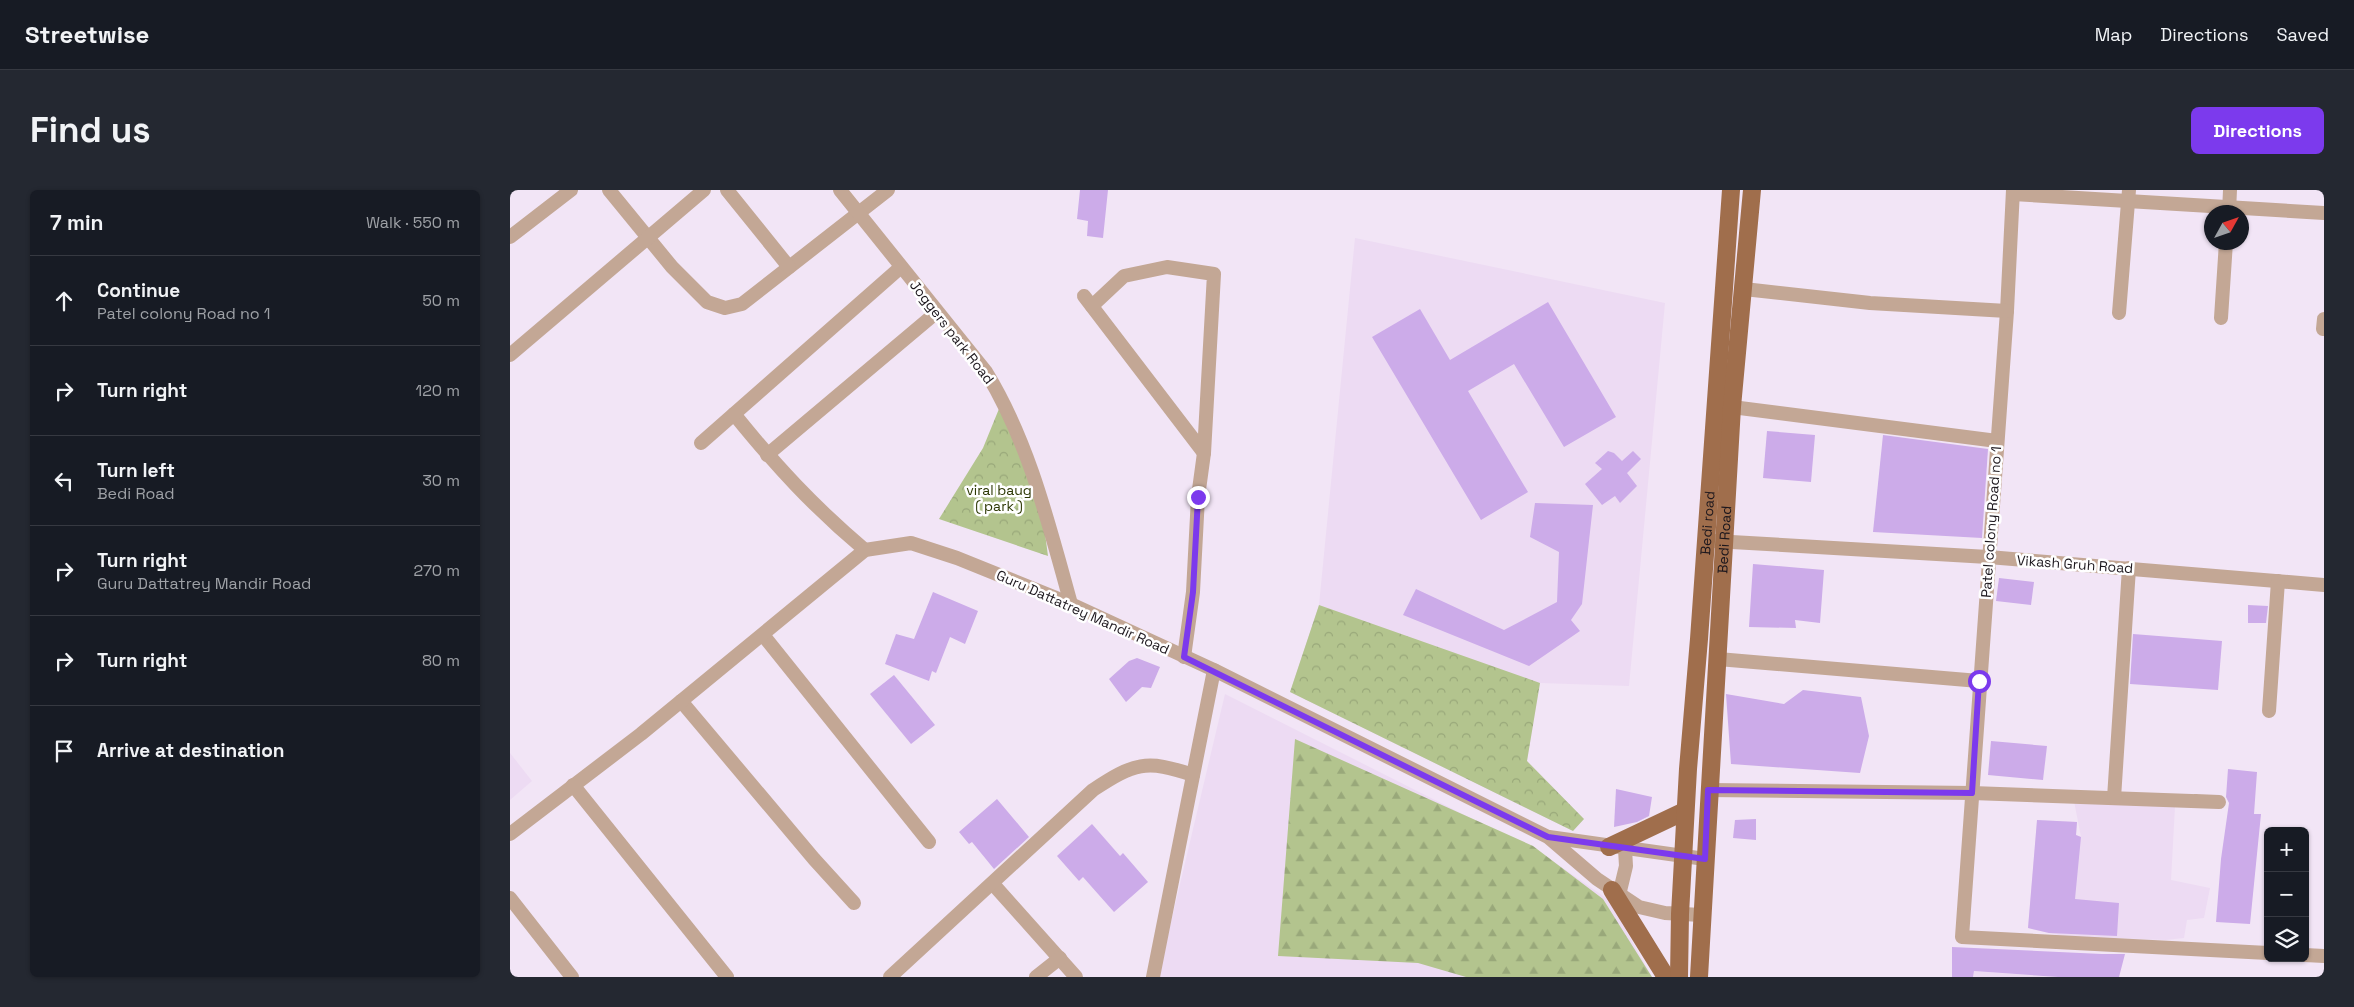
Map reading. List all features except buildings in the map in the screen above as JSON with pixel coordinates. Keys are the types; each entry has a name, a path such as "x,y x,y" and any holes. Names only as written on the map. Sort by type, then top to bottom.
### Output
{"main road":[{"name":"Bedi road","path":"1679,977 1685,811 1731,190"},
{"name":"Bedi Road","path":"1699,977 1702,890 1718,659 1732,407 1752,190"},
{"path":"1617,848 1685,811"},
{"path":"1616,892 1666,977"}],"street":[{"path":"510,237 571,190"},
{"path":"609,190 648,239 693,290 707,302 725,308 742,304 888,190"},
{"path":"510,356 704,190"},
{"path":"727,190 789,267"},
{"name":"Joggers park Road","path":"840,190 986,372 1002,399 1035,483 1071,604"},
{"path":"2229,205 2230,190"},
{"path":"2013,192 2129,196 2204,207"},
{"name":"Patel colony Road no 1","path":"2013,192 2008,311 1966,854 1962,937 2264,953"},
{"path":"2119,313 2129,196"},
{"path":"2249,211 2324,213"},
{"path":"2221,318 2225,250"},
{"path":"701,443 901,267"},
{"path":"1184,657 1193,592 1198,497 1204,453 1214,274 1167,267 1124,276 1088,301 1204,453"},
{"path":"1744,290 1870,303 2008,311"},
{"path":"767,455 937,312"},
{"path":"2324,319 2324,329"},
{"path":"1732,407 1997,441"},
{"path":"510,834 763,635 865,550 824,515 767,455 734,414"},
{"name":"Vikash Gruh Road","path":"1706,541 1988,557 2324,585"},
{"name":"Guru Dattatrey Mandir Road","path":"865,550 911,543 957,558 1071,604 1214,670 1548,837 1616,892 1638,907 1653,911 1701,915"},
{"path":"2114,798 2129,568"},
{"path":"2269,711 2278,581"},
{"path":"763,635 929,842"},
{"path":"1718,659 1979,681"},
{"path":"1153,977 1214,670"},
{"path":"680,701 814,859 854,903"},
{"path":"890,977 1093,790 1117,774 1140,765 1164,765 1193,775"},
{"path":"573,785 727,977"},
{"path":"1708,790 1972,793 2195,801"},
{"name":"Guru Dattatrey Mandir Road","path":"1548,837 1705,859"},
{"path":"1616,892 1626,866 1617,848"},
{"path":"993,884 1076,977"},
{"path":"510,898 567,975"},
{"path":"2309,955 2324,956"},
{"path":"1036,977 1060,958"}],"shaded area":[{"path":"1355,238 1665,303 1629,686 1540,683 1527,761 1584,819 1573,831 1290,692 1319,605"},
{"path":"1225,694 1544,855 1609,900 1652,977 1158,977"},
{"path":"510,753 532,781 510,800"},
{"path":"2073,796 2175,806 2171,880 2210,888 2204,918 2187,920 2184,938 2166,940 2063,936 2028,928 2037,820 2077,822 2076,835 2081,837"},
{"path":"1974,971 2039,976 2058,977 1973,977"}],"green space":[{"name":"viral baug ( park )","path":"1003,399 1041,503 1048,556 939,519 983,448"},
{"path":"1319,605 1540,683 1527,761 1584,819 1573,831 1290,692"},
{"path":"1295,739 1533,846 1603,899 1652,977 1466,977 1418,963 1278,956"}],"route":[{"path":"1198,497 1193,592 1184,657 1214,670 1548,837 1572,842 1705,859 1708,790 1972,793 1979,681"}]}
